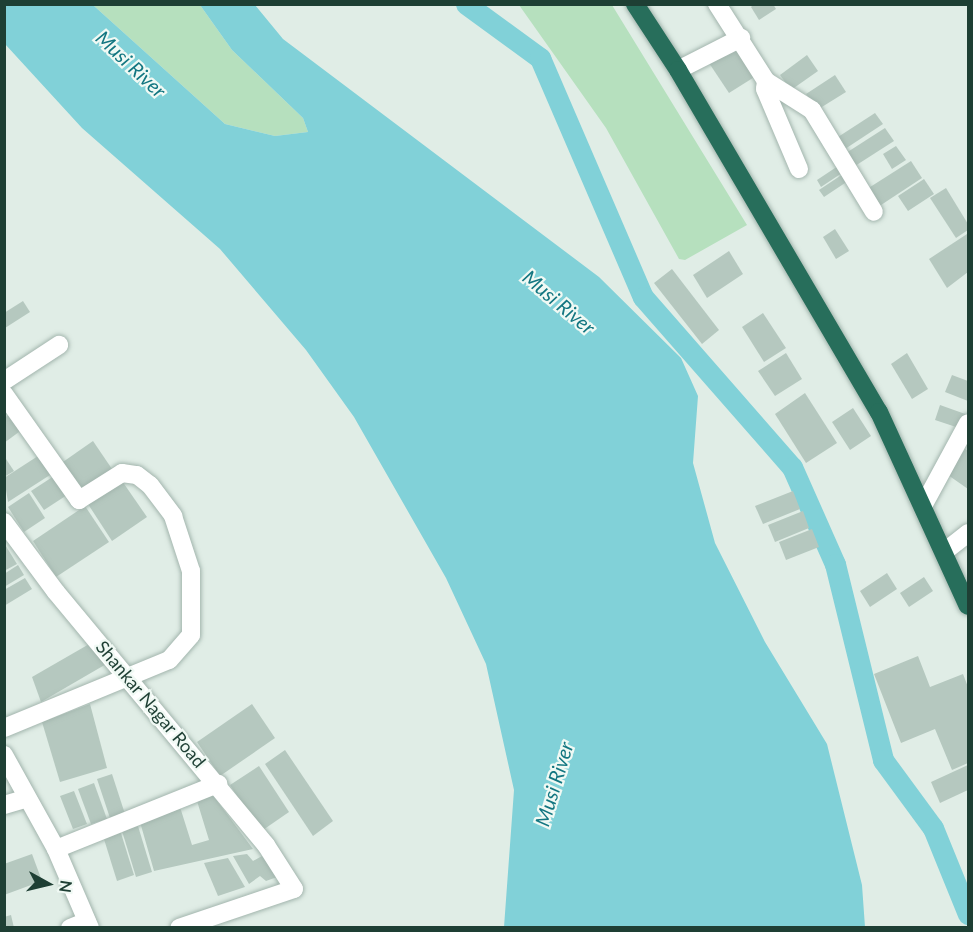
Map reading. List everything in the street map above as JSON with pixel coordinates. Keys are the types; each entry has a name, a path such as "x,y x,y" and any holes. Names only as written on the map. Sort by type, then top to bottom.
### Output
{"highway":[{"path":"638,6 879,412 969,606"}],"street":[{"path":"717,4 741,38 766,81 812,110 874,212"},
{"path":"678,70 741,38"},
{"path":"766,81 765,89 781,133 799,169"},
{"path":"4,381 59,345"},
{"path":"4,394 79,500 122,473 137,475 150,485 173,516 191,570 191,634 169,660 4,728"},
{"path":"923,506 969,423"},
{"name":"Shankar Nagar Road","path":"4,522 56,592 218,784 266,845 294,889 179,927"},
{"path":"944,552 969,533"},
{"path":"4,755 25,799 56,849 89,924 70,927"},
{"path":"56,849 218,784"},
{"path":"4,805 25,799"}],"green space":[{"path":"93,5 200,5 232,50 303,118 308,132 275,136 225,124"},
{"path":"519,5 612,5 747,225 685,260 679,259 606,128"}],"water":[{"name":"Musi River","path":"5,4 93,5 225,124 275,136 308,132 303,118 232,50 200,5 255,5 283,39 599,277 681,358 698,396 693,463 715,543 765,642 827,744 862,885 865,927 504,927 514,790 486,664 446,578 354,417 306,350 220,249 82,128 5,44"}],"building":[{"path":"754,4 773,4 776,9 759,20 751,7"},
{"path":"736,45 756,76 729,93 709,63"},
{"path":"807,55 818,71 791,90 780,75"},
{"path":"835,75 846,92 817,110 806,94"},
{"path":"875,113 883,124 845,149 838,137"},
{"path":"885,128 894,141 855,166 846,153"},
{"path":"896,146 906,160 892,169 883,154"},
{"path":"911,161 922,178 878,207 867,189"},
{"path":"841,164 845,171 821,187 817,180"},
{"path":"846,172 851,179 824,197 819,190"},
{"path":"924,179 934,194 908,211 898,196"},
{"path":"946,188 968,224 968,230 956,238 930,198"},
{"path":"835,229 849,251 836,259 823,237"},
{"path":"967,234 968,272 947,288 929,259"},
{"path":"729,251 743,274 707,298 693,275"},
{"path":"672,269 719,330 702,344 654,283"},
{"path":"23,301 30,312 5,328 4,313"},
{"path":"763,313 786,348 764,362 742,327"},
{"path":"786,353 802,379 775,396 758,371"},
{"path":"907,353 928,389 912,399 891,364"},
{"path":"952,375 968,381 968,401 945,392"},
{"path":"805,393 837,443 806,463 775,414"},
{"path":"940,405 968,415 965,430 935,420"},
{"path":"853,408 871,436 850,450 832,422"},
{"path":"12,413 23,429 4,443 4,418"},
{"path":"93,441 112,469 78,491 60,464"},
{"path":"965,449 968,451 968,489 948,475"},
{"path":"38,456 50,475 8,502 4,478"},
{"path":"6,459 14,471 4,477 4,460"},
{"path":"54,476 67,495 44,510 31,491"},
{"path":"120,478 147,517 112,541 86,501"},
{"path":"793,491 800,509 763,524 755,506"},
{"path":"29,493 45,518 24,532 8,507"},
{"path":"85,506 109,542 56,577 33,541"},
{"path":"803,511 809,528 775,542 768,525"},
{"path":"812,529 819,547 786,560 779,542"},
{"path":"4,543 17,564 4,571"},
{"path":"18,565 24,575 4,587 4,574"},
{"path":"887,573 897,589 870,607 860,591"},
{"path":"924,577 933,591 909,607 900,593"},
{"path":"25,578 32,589 4,606 4,590"},
{"path":"91,643 108,663 41,702 32,677"},
{"path":"918,656 930,687 963,674 968,687 968,763 952,770 935,729 901,743 874,674"},
{"path":"90,704 107,768 60,782 42,722"},
{"path":"252,704 275,738 220,776 197,742"},
{"path":"285,750 333,821 313,836 265,764"},
{"path":"968,765 968,790 940,803 931,782"},
{"path":"259,766 289,812 260,832 230,785"},
{"path":"112,774 125,814 110,818 97,779"},
{"path":"94,783 107,819 91,824 78,789"},
{"path":"74,791 87,824 73,829 60,796"},
{"path":"212,794 253,849 154,871 140,822 180,807 192,845 209,840 197,801"},
{"path":"138,826 152,872 136,877 122,831"},
{"path":"120,830 134,875 117,881 103,836"},
{"path":"32,854 42,881 4,895 4,864"},
{"path":"247,854 253,861 262,856 277,877 266,881 260,876 249,884 233,856"},
{"path":"228,858 245,887 218,896 204,863"},
{"path":"11,915 14,928 4,928 4,917"}],"waterway":[{"path":"466,4 540,58 643,297 792,467 835,564 883,760 933,828 968,914"}]}
